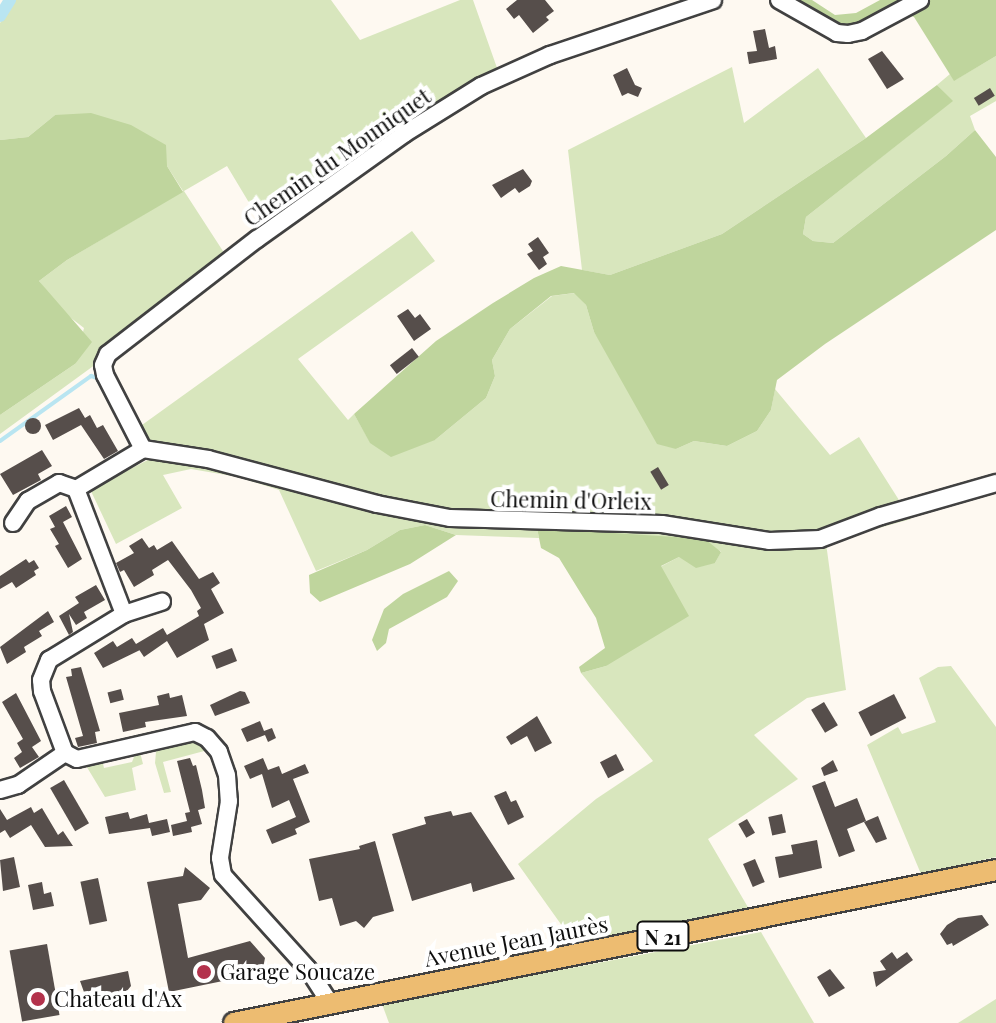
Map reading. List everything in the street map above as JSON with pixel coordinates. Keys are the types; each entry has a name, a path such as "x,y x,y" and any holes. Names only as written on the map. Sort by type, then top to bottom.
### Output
{"main road":[{"name":"Avenue Jean Jaurès","path":"234,1023 996,870"}],"street":[{"name":"Chemin du Mouniquet","path":"143,449 105,375 103,365 108,354 257,239 404,134 481,86 550,55 713,0"},
{"path":"779,0 837,33 848,34 862,31 920,0"},
{"name":"Chemin d'Orleix","path":"143,449 208,459 377,504 450,518 662,524 769,541 820,539 895,512 996,483"},
{"path":"76,489 143,449"},
{"path":"13,523 28,501 59,483 76,489 124,614"},
{"path":"162,602 124,614 49,660 44,669 42,691 65,753 77,759 195,732 207,738 219,752 227,775 229,801 220,858 223,875 308,969 330,1003"},
{"path":"0,790 18,785 65,753"}],"green space":[{"path":"15,0 331,0 360,40 460,0 473,0 502,82 433,120 269,236 227,166 184,191 232,265 0,434 0,415 75,364 84,328 62,311 39,281 67,260 183,191 167,166 55,115 28,137 0,140 0,23"},
{"path":"785,0 812,0 835,15 856,13 880,0 996,0 996,56 954,81 914,17 898,10 862,24 832,26"},
{"path":"996,56 996,101 970,116 975,130 833,243 813,241 803,234 806,217 952,101 937,85 950,74 955,80"},
{"path":"732,67 744,123 818,68 866,138 722,234 610,275 582,270 568,150"},
{"path":"937,85 953,101 806,217 803,234 813,241 833,243 975,130 996,157 996,230 825,344 777,380 771,410 757,431 727,446 694,441 676,449 657,444 594,332 586,305 574,293 551,296 510,329 492,360 495,376 486,398 435,440 391,457 370,443 354,414 436,341 493,303 561,266 610,275 722,234 866,138"},
{"path":"91,113 131,125 166,145 167,166 183,192 67,260 39,281 92,342 75,364 0,415 0,140 28,137 55,115"},
{"path":"412,231 435,261 298,359 348,420 354,414 370,442 435,440 486,398 495,376 492,360 510,329 552,296 575,293 586,305 594,332 676,449 694,441 727,446 757,431 771,410 775,389 830,455 859,437 911,519 826,543 846,690 807,698 754,735 798,779 708,839 749,909 575,944 518,864 596,799 653,761 581,673 606,666 660,567 679,557 715,563 721,551 537,528 539,538 456,535 425,525 400,530 367,550 316,571 279,490 238,477 191,469 163,475 182,508 116,544 90,489 152,458 135,430"},
{"path":"425,525 456,535 410,564 320,602 310,593 309,575 367,550 400,530"},
{"path":"537,528 705,539 721,552 715,563 696,568 679,557 661,566 689,616 606,666 581,673 579,667 605,648 596,618 559,558 541,548"},
{"path":"449,571 458,581 447,597 389,629 386,643 377,651 372,640 384,609 403,594"},
{"path":"951,666 996,727 996,857 921,874 867,745 898,727 902,734 936,722 919,678 938,667"},
{"path":"197,740 208,750 163,762 171,792 164,793 155,763 156,752 161,747"},
{"path":"136,752 140,752 143,764 132,768 136,790 105,797 85,764 102,759 104,768 132,762"},
{"path":"761,932 814,1023 389,1023 382,1004"},
{"path":"996,999 996,1023 958,1023"}],"building":[{"path":"517,0 545,0 554,11 546,17 549,20 533,33 519,15 514,19 506,9"},
{"path":"765,29 769,48 775,46 777,59 749,64 747,52 757,51 753,31"},
{"path":"882,51 904,79 887,89 868,59"},
{"path":"627,68 635,85 642,88 638,97 628,93 622,96 613,75"},
{"path":"990,88 995,96 979,106 974,98"},
{"path":"523,169 532,181 530,186 519,193 515,188 501,198 492,185"},
{"path":"538,237 549,253 543,257 547,264 539,270 527,254 533,251 528,244"},
{"path":"408,309 415,318 420,314 431,329 414,341 397,316"},
{"path":"412,348 419,357 397,374 390,365"},
{"path":"79,408 85,418 90,415 97,428 103,425 118,451 104,459 81,425 53,440 45,425"},
{"path":"33,418 41,426 33,434 25,426"},
{"path":"42,450 52,466 38,474 41,480 13,495 0,474"},
{"path":"658,467 669,485 661,490 650,472"},
{"path":"66,506 72,517 63,522 82,559 68,568 55,546 59,544 50,529 55,527 49,516"},
{"path":"142,538 149,548 154,545 157,550 172,541 199,579 213,572 220,583 211,589 224,613 204,624 209,640 177,658 167,641 144,657 139,650 103,668 94,653 113,641 117,647 132,638 136,644 163,628 167,635 199,616 197,611 201,608 168,560 152,570 154,575 134,587 116,563 134,553 129,546"},
{"path":"26,559 29,563 34,560 39,568 34,571 36,575 16,588 12,582 0,589 0,576"},
{"path":"96,585 105,600 84,612 87,618 76,625 69,614 73,632 69,635 59,616 79,603 75,597"},
{"path":"48,611 54,622 39,631 42,636 24,647 26,652 7,664 0,647"},
{"path":"232,648 237,661 216,669 211,656"},
{"path":"81,667 100,731 95,732 97,743 78,747 75,738 83,736 66,677 72,676 71,669"},
{"path":"121,689 124,700 110,703 107,693"},
{"path":"240,691 245,692 250,703 215,716 210,705"},
{"path":"16,693 41,741 32,747 39,757 20,768 14,758 22,752 17,743 23,739 2,702"},
{"path":"169,693 170,698 182,695 187,716 145,722 146,727 123,732 119,713 159,705 157,696"},
{"path":"894,694 906,718 871,736 858,712"},
{"path":"824,702 838,725 825,733 811,710"},
{"path":"537,716 552,743 535,752 527,736 511,745 506,737"},
{"path":"260,721 264,731 272,728 276,738 268,742 265,735 247,742 241,729"},
{"path":"616,754 624,770 608,778 600,762"},
{"path":"190,758 193,766 196,765 202,790 205,808 198,810 202,824 191,827 192,832 173,836 171,825 187,821 185,813 190,812 177,761"},
{"path":"263,758 268,770 279,766 282,774 305,764 309,773 293,779 310,822 295,829 297,834 272,844 266,830 296,817 289,800 272,808 262,774 250,779 244,766"},
{"path":"833,760 838,771 824,776 821,768"},
{"path":"64,780 89,823 75,831 50,788"},
{"path":"825,781 835,807 857,798 866,821 847,829 855,851 839,857 812,786"},
{"path":"506,791 511,802 516,800 524,817 508,825 494,796"},
{"path":"31,807 34,813 42,808 58,835 63,831 73,846 45,847 31,825 10,838 5,830 0,833 0,809 7,820"},
{"path":"451,811 453,816 471,812 515,879 473,892 471,883 412,901 392,834 426,824 424,817"},
{"path":"128,812 130,819 147,814 149,823 167,819 170,832 152,836 150,828 109,834 105,817"},
{"path":"782,814 786,833 772,835 768,817"},
{"path":"878,816 887,839 876,843 864,822"},
{"path":"747,819 755,833 746,838 738,824"},
{"path":"817,840 822,868 779,878 775,857 793,854 791,845"},
{"path":"375,841 394,911 373,917 364,928 356,921 340,926 332,898 319,901 309,859 360,849 359,846"},
{"path":"14,857 20,887 3,891 0,860"},
{"path":"755,859 765,882 753,887 743,864"},
{"path":"185,867 210,888 201,900 178,904 188,958 250,941 265,958 262,973 169,992 147,882 183,876"},
{"path":"98,878 107,921 90,925 80,882"},
{"path":"42,882 44,894 51,892 54,906 33,910 28,885"},
{"path":"982,915 989,925 953,946 952,943 947,945 940,934 958,918"},
{"path":"47,944 60,1015 22,1022 10,951"},
{"path":"892,952 897,959 907,952 913,960 876,987 873,972 886,970 880,961"},
{"path":"830,969 845,988 829,997 817,977"},
{"path":"128,971 131,986 126,992 128,999 89,1006 80,981"}],"waterway":[{"path":"0,16 10,0"},
{"path":"0,441 91,376 97,378 104,391"}],"place":[{"name":"Garage Soucaze","path":"204,972"},
{"name":"Chateau d'Ax","path":"38,999"}]}
